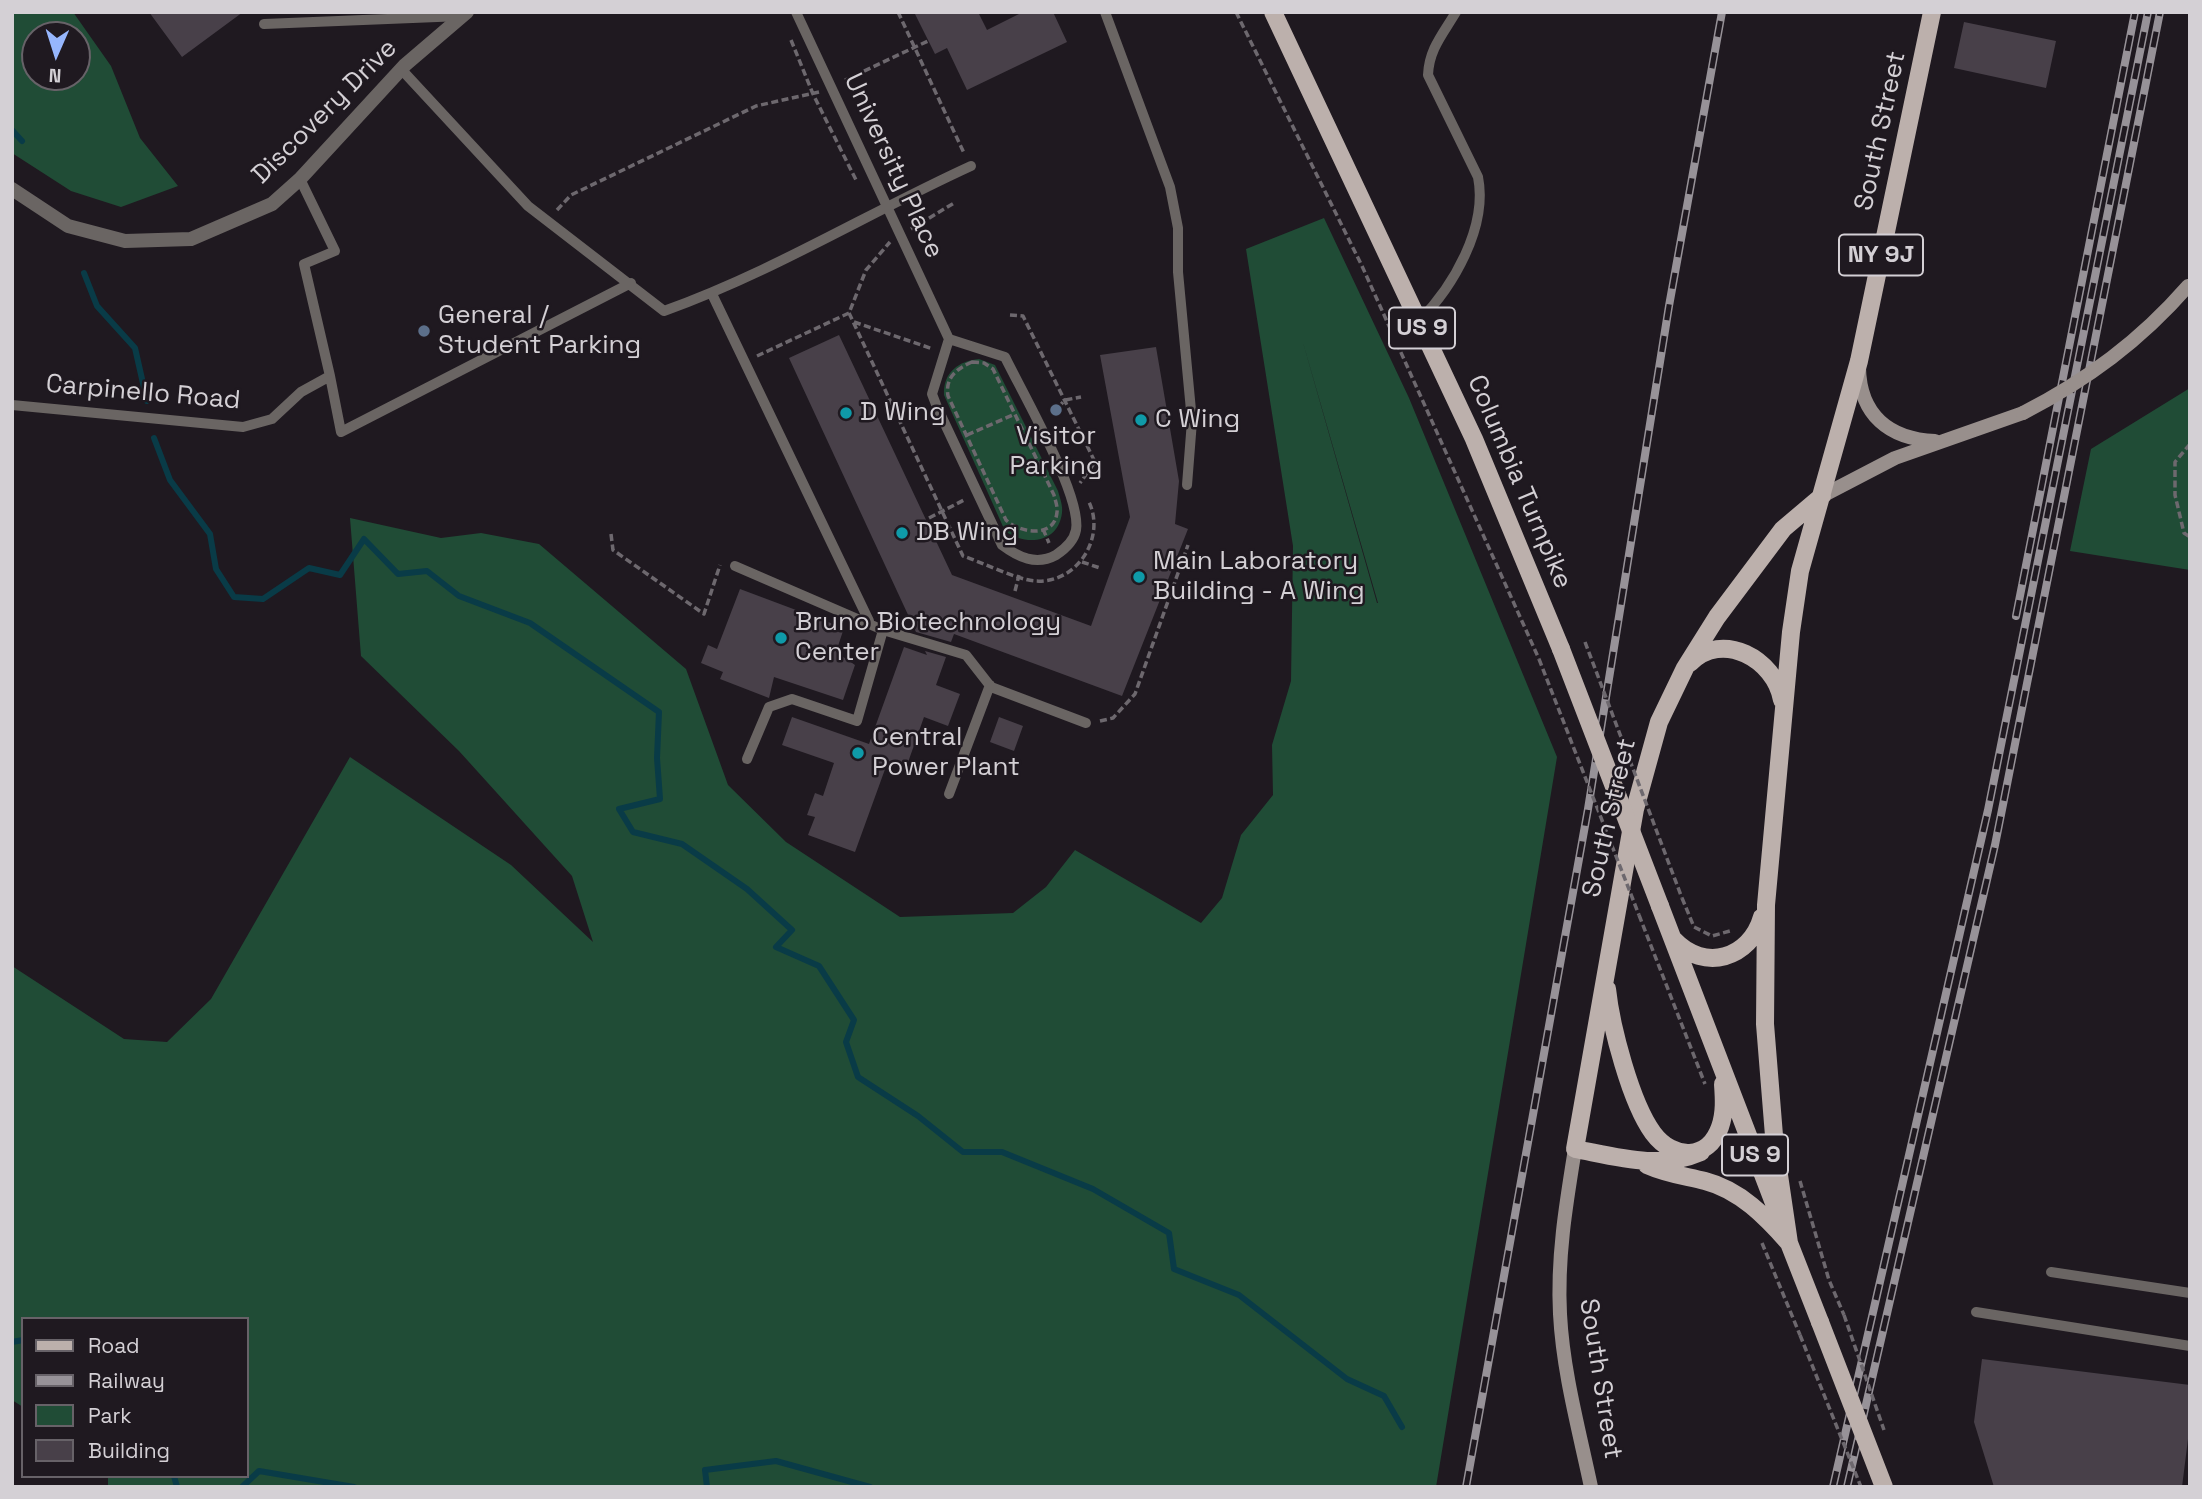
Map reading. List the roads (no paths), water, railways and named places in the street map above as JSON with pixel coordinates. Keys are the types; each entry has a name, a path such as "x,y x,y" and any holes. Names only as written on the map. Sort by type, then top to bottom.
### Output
{"main road":[{"name":"Columbia Turnpike","path":"1273,12 1496,490 1561,649 1672,937"},
{"name":"South Street","path":"1591,1487 1570,1388 1560,1316 1561,1242 1605,972 1642,778 1660,722 1685,668 1717,617 1767,548 1801,511 1822,496 1859,361 1933,12"},
{"path":"1789,1243 1767,1065 1766,905 1796,591 1822,496 1871,468 2023,413 2106,364 2152,325 2189,285"},
{"path":"1859,361 1864,401 1882,425 1908,438 1937,441 1953,439"},
{"path":"1685,668 1696,657 1710,651 1743,652 1769,669 1777,682 1783,710"},
{"path":"1672,937 1685,951 1698,958 1714,960 1728,957 1752,940 1766,905"},
{"name":"US 9","path":"1672,937 1884,1487"},
{"path":"1605,972 1616,1034 1643,1116 1664,1145 1688,1154 1701,1152"},
{"path":"1575,1149 1637,1161 1669,1162 1701,1152 1713,1142 1722,1121 1721,1066"},
{"path":"1637,1161 1670,1175 1707,1181 1749,1202 1789,1243"}],"street":[{"name":"Discovery Drive","path":"12,189 68,226 125,241 191,239 272,204 300,179 401,69 465,14"}],"lane":[{"name":"University Place","path":"796,12 949,339"},
{"path":"1105,12 1170,187 1178,228 1178,272 1192,421 1187,485"},
{"path":"1419,321 1453,282 1478,218 1482,195 1478,177 1428,75 1429,60 1437,41 1456,12"},
{"path":"264,24 465,14"},
{"path":"401,69 546,222 631,283 664,311 712,294 872,212 971,166"},
{"path":"300,179 335,251 304,264 341,432 631,283"},
{"path":"712,294 869,621"},
{"path":"949,339 1005,357 1070,493 1077,528 1067,547 1044,560 1017,556 1002,545 932,394 949,339"},
{"name":"Carpinello Road","path":"12,405 243,427 272,419 301,392 330,376"},
{"path":"735,566 869,621 883,630 966,655 990,685 1086,723"},
{"path":"747,759 769,707 792,699 857,721 883,630"},
{"path":"949,794 990,685"},
{"path":"2051,1272 2190,1293"},
{"path":"1976,1312 2190,1346"}],"waterway":[{"path":"12,130 22,141"},
{"path":"84,273 97,306 135,348 147,401"},
{"path":"154,438 170,480 210,534 216,569 234,597 263,599 309,568 340,575 364,539 398,574 427,571 459,596 530,623 659,712 657,758 660,799 619,809 633,832 682,844 747,889 792,930 776,947 819,966 854,1020 846,1042 858,1077 918,1116 963,1152 1002,1152 1093,1189 1169,1233 1174,1269 1239,1295 1347,1379 1384,1396 1402,1427"},
{"path":"12,1342 21,1340"},
{"path":"707,1487 705,1470 776,1461 870,1487"},
{"path":"242,1487 259,1471 354,1487"},
{"path":"175,1478 177,1487"}],"railway":[{"path":"1466,1487 1588,809 1669,306 1722,12"},
{"path":"2016,616 2135,12"},
{"path":"1833,1487 1988,810 2148,12"},
{"path":"1847,1487 1995,845 2160,12"}],"place":[{"name":"General / Student Parking","path":"424,331"},
{"name":"Visitor Parking","path":"1056,410"},
{"name":"D Wing","path":"846,413"},
{"name":"C Wing","path":"1141,420"},
{"name":"DB Wing","path":"902,533"},
{"name":"Main Laboratory Building - A Wing","path":"1139,577"},
{"name":"Bruno Biotechnology Center","path":"781,638"},
{"name":"Central Power Plant","path":"858,753"}]}
